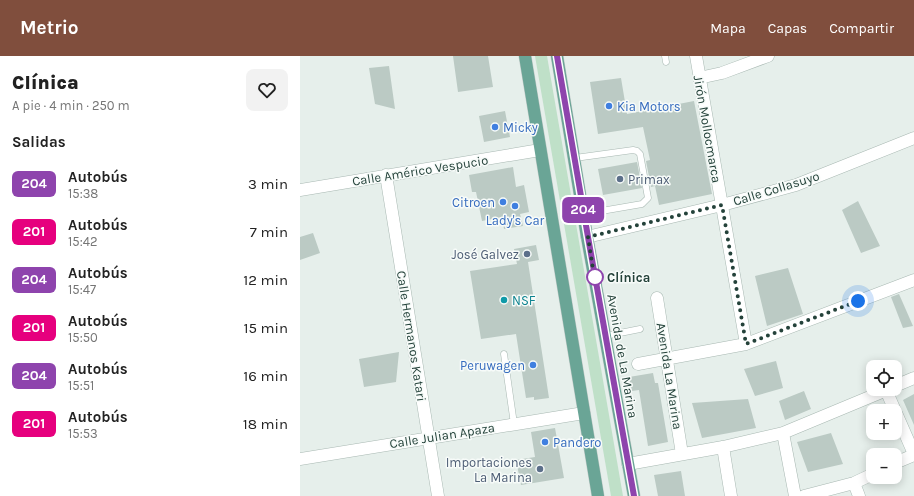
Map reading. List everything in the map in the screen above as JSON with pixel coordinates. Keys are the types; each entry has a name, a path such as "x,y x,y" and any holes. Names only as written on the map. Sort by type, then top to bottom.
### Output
{"main road":[{"path":"525,56 598,496"},
{"name":"Avenida de La Marina","path":"557,56 634,496"}],"street":[{"name":"Jirón Mollocmarca","path":"696,56 746,344"},
{"path":"699,78 722,73 768,56"},
{"name":"Calle Collasuyo","path":"588,237 722,205 796,184 914,138"},
{"name":"Calle Américo Vespucio","path":"300,190 540,150"},
{"name":"Calle Hermanos Katari","path":"386,175 438,496"},
{"path":"638,364 746,344 914,280"},
{"name":"Avenida La Marina","path":"657,298 682,454"},
{"path":"902,383 914,378"},
{"path":"628,464 723,447 783,433 871,396"},
{"path":"893,396 914,454 902,460"},
{"name":"Calle Julian Apaza","path":"300,459 584,413"},
{"path":"783,433 795,496"},
{"path":"723,447 731,496"},
{"path":"804,496 854,483 866,477"},
{"path":"854,483 859,496"}],"lane":[{"path":"575,158 632,150 636,151 640,154 648,198 642,204 584,214"},
{"path":"605,336 640,329"},
{"path":"504,354 514,424"}],"green space":[{"path":"535,56 547,56 623,496 611,496"}],"building":[{"path":"453,56 488,56 493,87 458,92"},
{"path":"389,66 395,109 375,104 369,68"},
{"path":"621,78 627,114 694,101 712,194 659,205 655,186 651,187 646,161 650,160 643,127 598,134 590,82"},
{"name":"Micky","path":"505,111 510,137 484,142 479,116"},
{"name":"Primax","path":"637,162 642,188 603,195 598,169"},
{"name":"Citroen","path":"513,167 516,187 524,185 529,212 520,214 523,226 504,229 502,217 482,221 476,192 472,192 469,175"},
{"path":"858,201 880,246 861,253 842,210"},
{"path":"313,233 320,253 300,260 300,237"},
{"name":"NSF","path":"536,245 539,260 528,262 549,398 534,400 534,397 526,398 516,334 481,339 470,271 517,264 514,249"},
{"path":"788,268 803,314 767,326 755,276"},
{"path":"899,294 913,326 903,328 891,297"},
{"path":"399,352 396,382 364,387 359,359"},
{"path":"776,361 783,388 755,396 744,369"},
{"path":"653,373 655,383 658,383 668,442 648,446 639,390 632,391 629,377"},
{"path":"804,391 811,409 785,420 779,401"},
{"path":"914,394 914,425 903,400"},
{"path":"748,399 756,428 702,438 692,403"},
{"name":"Importaciones La Marina","path":"555,428 564,478 521,485 516,460 535,457 531,432"},
{"path":"831,433 843,464 808,472 797,442"},
{"path":"681,471 685,496 658,496 654,475"}],"bus line":[{"name":"204","path":"557,56 634,496"}],"place":[{"name":"Kia Motors","path":"609,106"},
{"name":"Micky","path":"495,127"},
{"name":"Primax","path":"620,179"},
{"name":"Citroen","path":"503,202"},
{"name":"Lady's Car","path":"515,206"},
{"name":"José Galvez","path":"527,254"},
{"name":"Clínica","path":"595,277"},
{"name":"NSF","path":"504,300"},
{"name":"Peruwagen","path":"533,365"},
{"name":"Pandero","path":"545,442"},
{"name":"Importaciones La Marina","path":"540,469"}],"route":[{"path":"595,277 595,282 588,237 722,205 746,344 858,301"}]}
